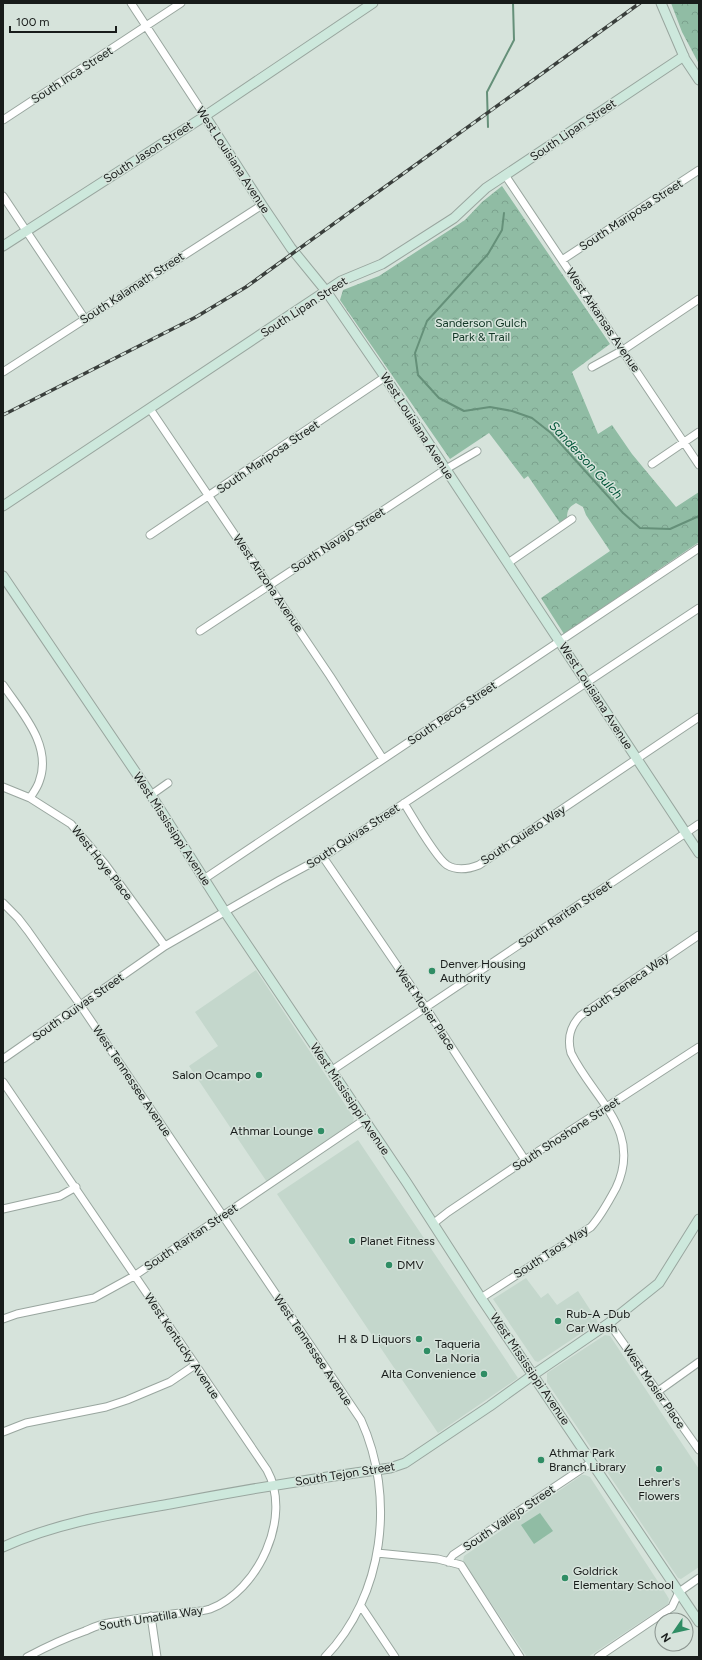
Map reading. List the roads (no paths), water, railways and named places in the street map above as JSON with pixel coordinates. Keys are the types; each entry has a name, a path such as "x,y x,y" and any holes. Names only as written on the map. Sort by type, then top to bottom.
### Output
{"street":[{"name":"West Louisiana Avenue","path":"131,3 295,254 326,291 386,377 699,852"},
{"name":"South Inca Street","path":"3,120 181,3"},
{"name":"South Jason Street","path":"3,246 205,116 373,3"},
{"path":"661,3 684,56 699,80"},
{"name":"South Lipan Street","path":"3,506 341,281 382,264 454,218 486,188 684,56"},
{"name":"South Mariposa Street","path":"562,260 699,170"},
{"name":"West Arkansas Avenue","path":"505,175 699,465"},
{"path":"3,196 85,319"},
{"name":"South Kalamath Street","path":"3,372 262,205"},
{"path":"592,367 623,350 699,299"},
{"name":"South Mariposa Street","path":"150,535 386,377"},
{"name":"West Arizona Avenue","path":"150,409 210,496 383,759"},
{"path":"652,464 699,432"},
{"name":"South Navajo Street","path":"200,631 446,469 477,451"},
{"path":"508,563 572,519"},
{"name":"South Pecos Street","path":"204,879 699,548"},
{"name":"West Mississippi Avenue","path":"3,576 151,795 225,912 434,1223 481,1298 699,1622"},
{"name":"South Quivas Street","path":"3,1059 165,946 323,857 699,608"},
{"path":"3,685 34,732 38,742 42,762 41,773 39,782 30,798"},
{"name":"South Quieto Way","path":"404,803 441,860 453,867 465,869 472,868 638,760 699,717"},
{"path":"151,795 168,783"},
{"name":"West Hoye Place","path":"3,787 30,798 71,824 105,864 165,946"},
{"name":"South Raritan Street","path":"331,1071 699,824"},
{"name":"West Mosier Place","path":"323,857 426,1008 525,1160"},
{"name":"West Tennessee Avenue","path":"3,903 28,931 81,1006 361,1420 371,1445 376,1470 380,1521 377,1552"},
{"name":"South Seneca Way","path":"607,1108 571,1053 569,1040 571,1028 580,1016 699,935"},
{"name":"South Shoshone Street","path":"434,1223 525,1160 699,1047"},
{"name":"West Kentucky Avenue","path":"3,1082 76,1187 134,1276 267,1470 274,1485 275,1526 265,1555 253,1576 230,1598 209,1609"},
{"name":"South Taos Way","path":"481,1298 582,1234 591,1227 599,1217 618,1183 624,1163 621,1132 607,1108"},
{"name":"South Raritan Street","path":"3,1319 17,1314 94,1298 134,1276 364,1120"},
{"path":"3,1209 60,1196 76,1187"},
{"name":"South Tejon Street","path":"3,1547 40,1532 86,1519 274,1485 400,1466 490,1406 609,1323 659,1283 699,1220"},
{"name":"West Mosier Place","path":"609,1323 699,1450"},
{"path":"657,1392 699,1362"},
{"path":"3,1432 26,1423 106,1407 127,1400 170,1382 195,1365"},
{"name":"South Vallejo Street","path":"448,1562 453,1555 592,1462"},
{"path":"325,1657 341,1639 361,1606 375,1568 377,1552 438,1560 460,1565 520,1657"},
{"path":"598,1657 672,1607 679,1592 699,1578"},
{"path":"361,1606 395,1657"},
{"name":"South Umatilla Way","path":"27,1657 56,1641 105,1623 209,1609"},
{"path":"151,1616 157,1657"}],"waterway":[{"name":"Sanderson Gulch","path":"488,127 487,92 514,40 513,3"},
{"name":"Sanderson Gulch","path":"504,213 502,230 488,254 427,321 415,353 418,375 439,398 464,411 490,407 512,411 532,418 551,433 623,513 640,528 670,529 699,516"}],"railway":[{"path":"3,415 196,317 246,287 640,3"}],"place":[{"name":"Denver Housing Authority","path":"432,971"},
{"name":"Salon Ocampo","path":"259,1075"},
{"name":"Athmar Lounge","path":"321,1131"},
{"name":"Planet Fitness","path":"352,1241"},
{"name":"DMV","path":"389,1265"},
{"name":"Rub-A -Dub Car Wash","path":"558,1321"},
{"name":"H & D Liquors","path":"419,1339"},
{"name":"Taqueria La Noria","path":"427,1351"},
{"name":"Alta Convenience","path":"484,1374"},
{"name":"Athmar Park Branch Library","path":"541,1460"},
{"name":"Lehrer's Flowers","path":"659,1469"},
{"name":"Goldrick Elementary School","path":"565,1578"}],"park label":[{"name":"Sanderson Gulch Park & Trail","path":"481,330"}]}
